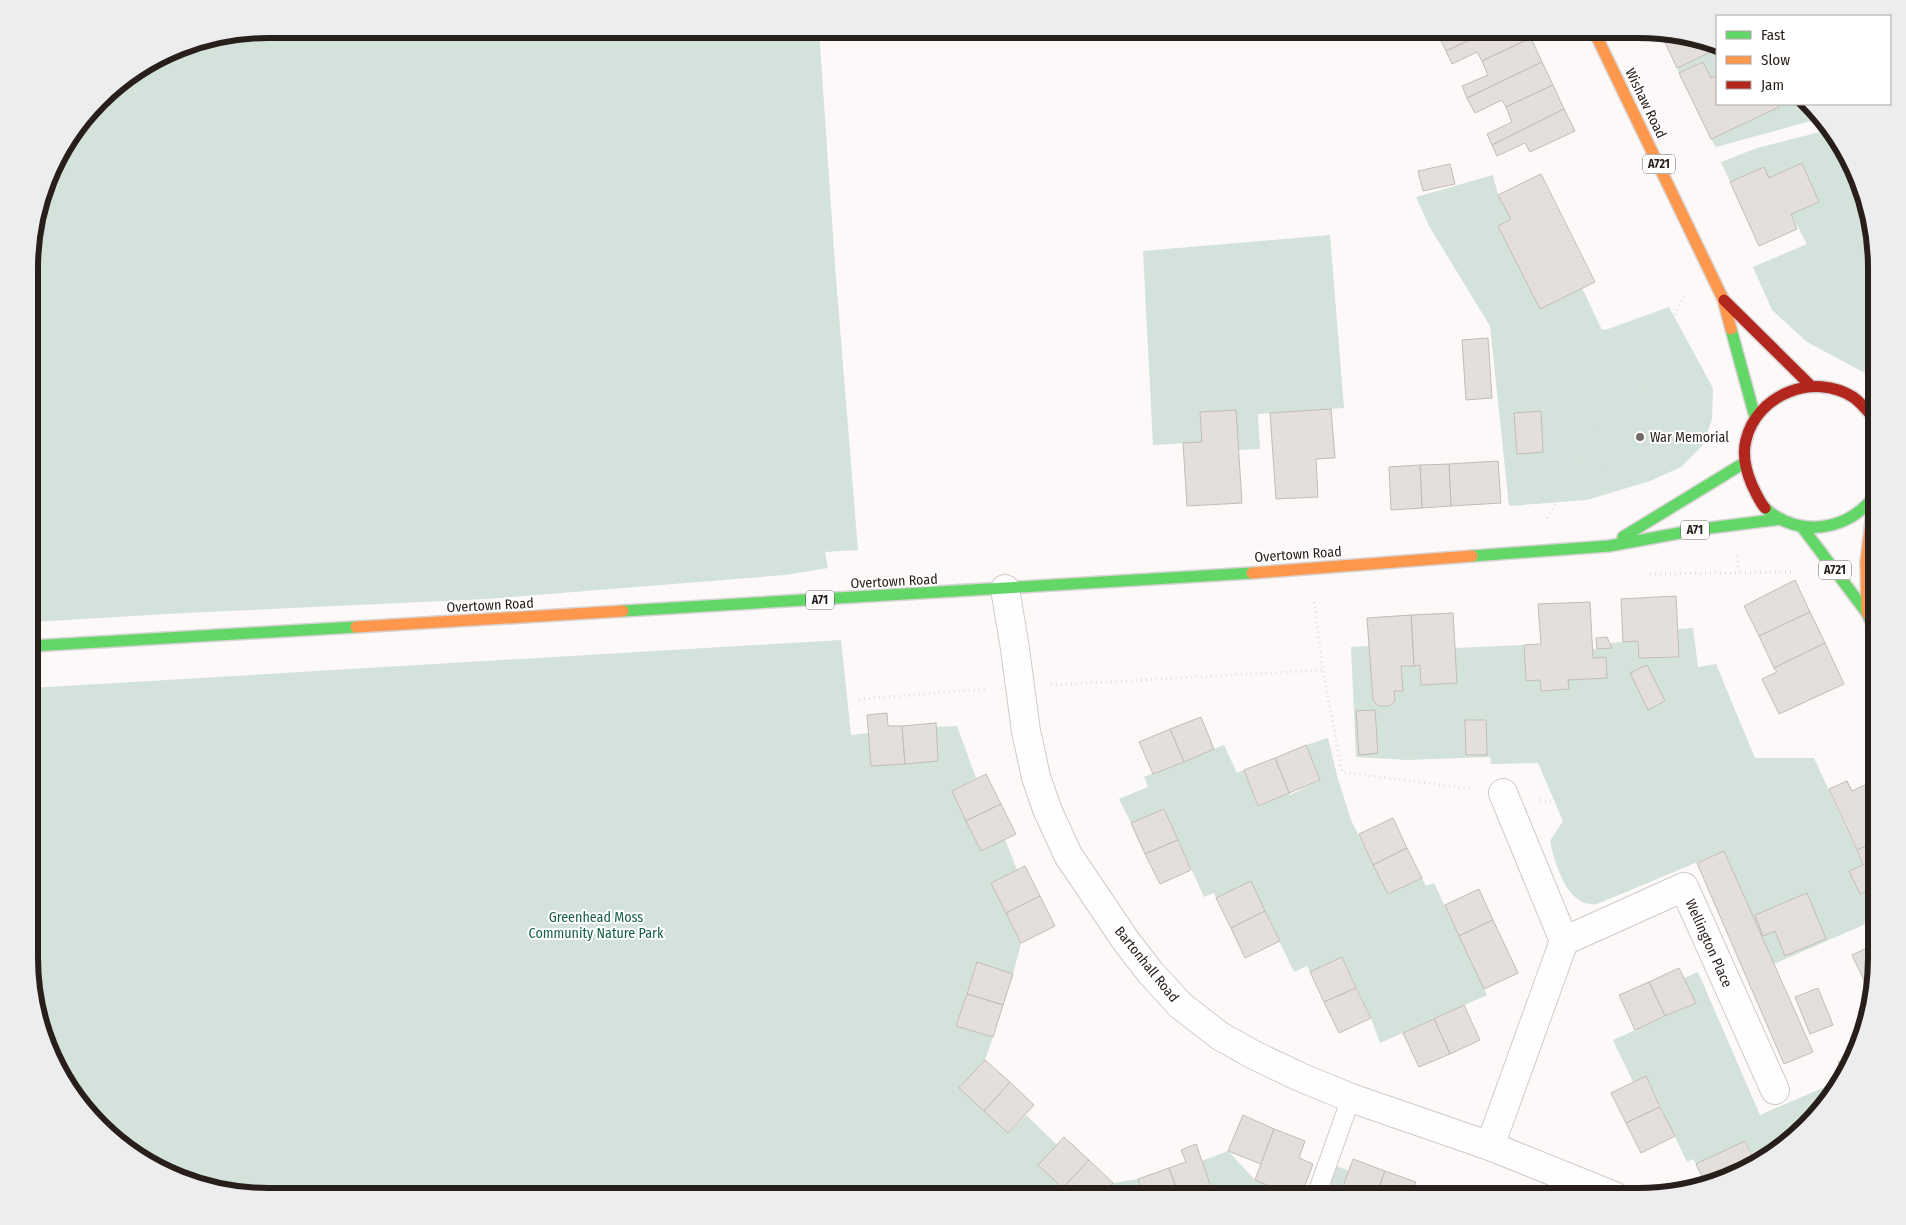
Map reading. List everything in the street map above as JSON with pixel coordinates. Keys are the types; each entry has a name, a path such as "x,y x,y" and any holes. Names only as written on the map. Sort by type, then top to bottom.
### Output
{"main road":[{"name":"Wishaw Road","path":"1597,38 1723,299 1755,417"},
{"name":"Wishaw Road","path":"1723,299 1810,385"},
{"path":"1868,407 1851,395 1832,387 1810,385 1789,390 1771,400 1755,417 1745,440 1744,463 1749,486 1762,505 1781,519 1802,527 1825,528 1847,521 1868,503"},
{"name":"Overtown Road","path":"1609,546 1744,463"},
{"name":"Overtown Road","path":"38,646 1005,589 1309,569 1609,546 1701,529 1781,519"},
{"name":"A721","path":"1802,527 1867,613"},
{"name":"A721","path":"1867,613 1866,562 1868,548"}],"street":[{"name":"Bartonhall Road","path":"1005,589 1026,731 1034,768 1047,809 1068,855 1126,942 1180,1005 1220,1036 1284,1069 1351,1098 1490,1146 1594,1188"},
{"path":"1490,1146 1564,940 1503,793"},
{"name":"Wellington Place","path":"1564,940 1684,887 1775,1090"}],"lane":[{"path":"1319,1188 1351,1098"}],"path":[{"path":"1526,552 1674,316 1703,255"},
{"path":"1604,373 1619,374 1634,380 1644,389 1652,402 1655,416 1654,429 1648,442 1639,453 1620,462 1599,462 1586,457 1574,446 1566,432 1564,417 1568,401 1576,388 1588,378 1604,373"},
{"path":"1642,574 1792,572 1831,566"},
{"path":"1309,569 1342,772 1503,793 1557,804 1574,804 1587,810 1606,825"},
{"path":"859,699 1020,687 1324,670"},
{"path":"1610,823 1618,824 1623,829 1623,840 1618,845 1610,846 1604,842 1601,831 1606,825 1610,823"}],"green space":[{"path":"820,38 835,266 858,550 825,552 828,568 785,575 487,599 38,622 39,237 45,208 55,179 68,152 85,127 127,85 152,68 179,55 208,45 237,39"},
{"path":"1714,51 1716,51 1716,76 1711,78 1702,62 1679,73 1677,68"},
{"path":"1778,105 1801,105 1815,120 1716,147 1711,139 1779,107"},
{"path":"1824,131 1845,166 1861,208 1867,237 1868,374 1807,342 1772,310 1753,267 1807,244 1791,214 1819,202 1802,163 1769,178 1764,167 1730,182 1721,162 1757,148"},
{"path":"1493,175 1498,195 1511,219 1498,226 1540,309 1582,288 1602,330 1669,307 1713,388 1712,419 1703,445 1681,467 1650,481 1587,500 1509,506 1490,326 1429,226 1416,197"},
{"path":"1330,235 1344,408 1258,414 1260,449 1238,450 1200,412 1202,442 1153,445 1143,251"},
{"path":"1693,628 1698,667 1716,664 1755,758 1814,758 1863,865 1849,871 1860,894 1868,890 1868,923 1774,964 1724,851 1597,904 1587,903 1578,899 1570,892 1555,861 1550,841 1563,821 1538,763 1491,764 1490,757 1407,760 1356,757 1351,647 1369,646 1373,700 1378,706 1390,706 1395,700 1394,691 1403,690 1401,666 1420,665 1421,685 1457,683 1455,648 1524,645 1526,681 1540,680 1541,691 1569,689 1568,680 1607,678 1606,657 1593,658 1593,649 1612,648 1610,643 1638,641 1639,658 1679,657 1678,629"},
{"name":"Greenhead Moss Community Nature Park","path":"841,640 851,735 868,733 871,766 938,761 936,727 957,726 976,778 952,791 981,850 1005,839 1017,870 991,883 1021,943 1013,974 977,962 956,1026 993,1037 985,1060 959,1088 1008,1133 1026,1115 1057,1145 1039,1165 1063,1188 268,1188 237,1186 208,1180 166,1164 127,1140 85,1098 61,1059 45,1017 38,973 38,688"},
{"path":"1328,738 1351,820 1388,894 1422,878 1426,886 1434,883 1487,995 1380,1043 1371,1018 1342,957 1310,972 1307,966 1294,972 1251,882 1216,898 1214,893 1204,897 1164,809 1131,823 1119,799 1148,787 1144,777 1224,745 1237,773 1244,770 1258,806 1289,793 1290,795 1320,780 1306,745"},
{"path":"1698,972 1760,1115 1827,1086 1828,1088 1801,1120 1779,1140 1754,1157 1745,1141 1696,1164 1693,1159 1687,1162 1646,1076 1633,1082 1613,1040 1695,1003 1684,978"},
{"path":"1228,1151 1255,1180 1274,1188 1211,1188 1202,1161"},
{"path":"1335,1165 1349,1171 1344,1188 1326,1188"},
{"path":"1138,1179 1141,1188 1108,1188 1113,1183"}],"building":[{"path":"1442,38 1474,38 1446,51 1440,39"},
{"path":"1474,38 1530,38 1482,61 1477,52 1452,64 1446,51"},
{"path":"1531,38 1542,62 1467,98 1462,86 1488,75 1482,61"},
{"path":"1663,39 1698,45 1714,51 1677,68"},
{"path":"1542,62 1553,85 1506,107 1502,100 1475,113 1467,98"},
{"path":"1703,62 1711,78 1716,76 1716,105 1778,105 1779,107 1711,139 1679,73"},
{"path":"1553,85 1564,109 1492,145 1487,134 1512,122 1506,107"},
{"path":"1564,109 1575,131 1530,152 1525,143 1497,156 1492,145"},
{"path":"1840,158 1851,179 1856,193"},
{"path":"1802,163 1819,202 1791,214 1797,229 1759,246 1730,182 1764,167 1769,178"},
{"path":"1450,164 1455,184 1423,191 1418,171"},
{"path":"1541,174 1595,282 1540,309 1498,226 1511,219 1498,195"},
{"path":"1488,338 1492,398 1466,400 1462,340"},
{"path":"1331,409 1335,458 1316,459 1318,497 1276,499 1270,413"},
{"path":"1236,410 1242,503 1187,506 1183,443 1202,442 1200,412"},
{"path":"1541,411 1543,452 1517,454 1514,413"},
{"path":"1498,461 1501,503 1451,506 1449,464"},
{"path":"1449,464 1451,506 1422,508 1420,465"},
{"path":"1420,465 1422,508 1391,510 1389,467"},
{"path":"1795,580 1810,612 1759,636 1744,606"},
{"path":"1676,596 1679,657 1639,658 1638,641 1623,642 1621,599"},
{"path":"1590,602 1593,658 1606,657 1607,678 1568,680 1569,689 1541,691 1540,680 1526,681 1524,645 1541,644 1538,604"},
{"path":"1810,612 1825,643 1774,668 1759,636"},
{"path":"1453,613 1457,683 1421,685 1420,665 1414,666 1411,615"},
{"path":"1411,615 1414,666 1401,666 1403,691 1394,691 1395,700 1390,706 1378,706 1373,700 1367,618"},
{"path":"1607,637 1612,648 1597,649 1596,638"},
{"path":"1825,643 1844,684 1779,714 1762,679 1777,672 1774,668"},
{"path":"1647,665 1665,701 1648,710 1630,673"},
{"path":"1375,710 1378,753 1359,755 1356,711"},
{"path":"887,713 888,726 902,726 905,764 871,766 867,715"},
{"path":"1201,717 1214,749 1184,762 1170,729"},
{"path":"1465,720 1486,720 1487,755 1466,755"},
{"path":"936,723 938,761 905,764 902,726"},
{"path":"1170,729 1184,762 1153,774 1139,742"},
{"path":"1306,745 1320,780 1289,793 1275,758"},
{"path":"1275,758 1289,793 1258,806 1244,770"},
{"path":"986,774 1001,804 966,821 952,791"},
{"path":"1847,781 1852,791 1868,783 1868,845 1857,850 1829,789"},
{"path":"1001,804 1016,834 981,851 966,821"},
{"path":"1164,809 1178,840 1145,854 1131,823"},
{"path":"1393,818 1407,848 1373,865 1359,834"},
{"path":"1178,840 1191,870 1160,884 1145,854"},
{"path":"1868,845 1868,890 1860,894 1849,871 1863,865 1857,850"},
{"path":"1407,848 1422,878 1388,894 1373,865"},
{"path":"1724,851 1813,1052 1784,1064 1697,863"},
{"path":"1025,866 1040,896 1006,913 991,883"},
{"path":"1251,881 1265,911 1231,928 1216,898"},
{"path":"1479,889 1493,920 1459,936 1445,905"},
{"path":"1807,893 1826,939 1785,956 1775,931 1763,936 1755,915"},
{"path":"1040,896 1055,926 1021,943 1006,913"},
{"path":"1265,911 1280,941 1245,958 1231,928"},
{"path":"1493,920 1518,973 1484,989 1459,936"},
{"path":"1867,948 1867,987 1852,955"},
{"path":"1342,957 1356,988 1324,1002 1310,972"},
{"path":"977,962 1013,974 1003,1005 967,994"},
{"path":"1679,968 1696,1003 1665,1016 1649,982"},
{"path":"1649,982 1665,1016 1635,1030 1619,995"},
{"path":"1356,988 1371,1018 1339,1033 1324,1002"},
{"path":"1818,988 1833,1025 1810,1034 1795,997"},
{"path":"967,994 1003,1005 993,1037 956,1026"},
{"path":"1464,1005 1480,1040 1450,1054 1434,1019"},
{"path":"1434,1019 1450,1054 1419,1067 1403,1033"},
{"path":"1845,1059 1840,1067 1838,1062"},
{"path":"985,1060 1010,1082 984,1111 959,1088"},
{"path":"1646,1076 1660,1107 1626,1123 1611,1093"},
{"path":"1010,1082 1034,1105 1008,1133 984,1111"},
{"path":"1660,1107 1675,1136 1641,1153 1626,1123"},
{"path":"1243,1115 1274,1129 1261,1164 1228,1151"},
{"path":"1274,1129 1305,1141 1299,1158 1313,1164 1304,1188 1274,1188 1255,1180"},
{"path":"1064,1137 1089,1160 1063,1188 1038,1165"},
{"path":"1745,1141 1753,1157 1727,1170 1703,1178 1696,1164"},
{"path":"1196,1144 1211,1188 1176,1188 1169,1168 1186,1162 1181,1150"},
{"path":"1353,1159 1385,1171 1379,1188 1343,1188"},
{"path":"1089,1160 1113,1183 1108,1188 1063,1188"},
{"path":"1169,1168 1176,1188 1141,1188 1138,1179"},
{"path":"1385,1171 1416,1182 1414,1188 1379,1188"}],"traffic: fast":[{"path":"1731,329 1755,417"},
{"path":"1623,537 1744,463"},
{"path":"1765,508 1779,518 1793,524 1809,527 1825,526 1840,522 1854,515 1868,504"},
{"path":"1472,556 1609,546 1701,529 1781,519"},
{"path":"1802,527 1868,615"},
{"path":"623,611 1252,573"},
{"path":"38,646 356,627"}],"traffic: slow":[{"path":"1597,38 1723,299 1731,329"},
{"path":"1867,613 1866,562 1868,546"},
{"path":"1252,573 1472,556"},
{"path":"356,627 623,611"}],"traffic: jam":[{"path":"1724,300 1810,385"},
{"path":"1765,508 1752,485 1745,463 1746,440 1752,424 1762,410 1774,400 1789,392 1805,387 1821,387 1838,390 1853,397 1868,411"}],"place":[{"name":"War Memorial","path":"1640,437"}]}
